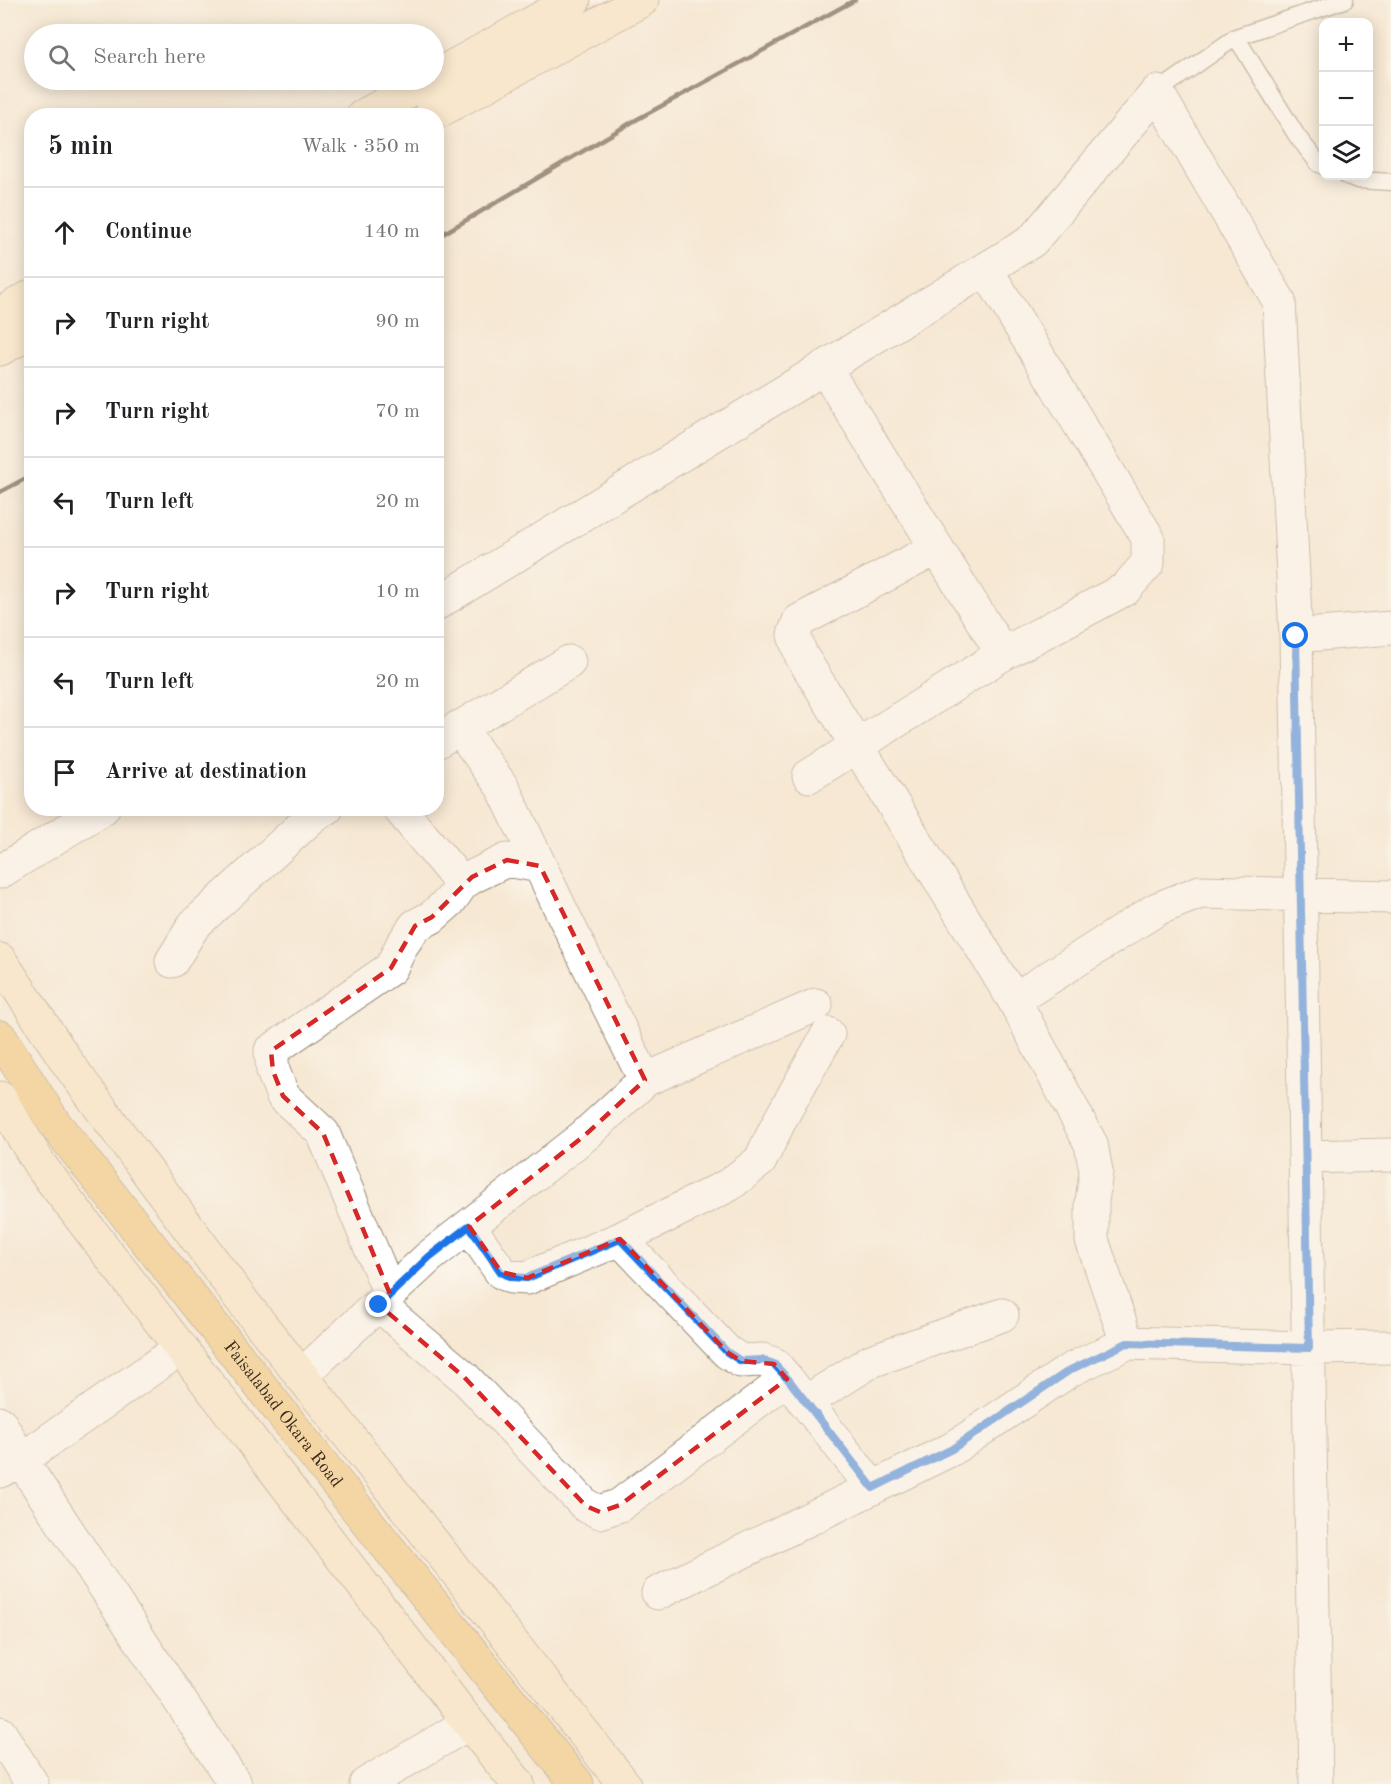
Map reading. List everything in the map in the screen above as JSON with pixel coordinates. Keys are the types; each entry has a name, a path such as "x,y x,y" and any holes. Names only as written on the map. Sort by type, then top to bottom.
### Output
{"main road":[{"path":"444,72 574,0"},
{"path":"444,108 642,0"},
{"path":"378,108 411,90"},
{"path":"0,314 24,300"},
{"path":"0,349 24,336"},
{"path":"0,960 69,1065 236,1293 624,1784"},
{"name":"Faisalabad Okara Road","path":"0,1037 55,1124 577,1784"},
{"path":"0,1098 40,1166 469,1723 519,1784"}],"street":[{"path":"444,599 1032,241 1157,92 1279,301 1296,636 1316,1784"},
{"path":"808,776 1003,654 1125,589 1148,563 1148,538 986,269"},
{"path":"824,367 1003,654"},
{"path":"937,548 799,621 794,635 801,655 1014,1000 1091,1144 1096,1171 1092,1202 1092,1240 1127,1343"},
{"path":"1296,636 1391,628"},
{"path":"569,662 448,735 503,788 645,1080"},
{"path":"0,872 90,816"},
{"path":"172,962 194,925 313,816"},
{"path":"406,816 462,884"},
{"path":"540,866 507,860 472,877 462,884 450,901 432,917 415,926 402,945 391,968 271,1051 273,1071 283,1096 323,1133 384,1300 464,1377 586,1506 600,1512 620,1505 796,1391 871,1361 1002,1315"},
{"path":"1014,1000 1157,909 1200,892 1391,897"},
{"path":"300,1376 429,1257 584,1136 645,1080 822,1019 781,1118 760,1161 729,1185 620,1239 527,1278 511,1277 501,1272 469,1226"},
{"path":"1306,1157 1391,1155"},
{"path":"620,1239 727,1352 741,1361 762,1360 774,1364 873,1488"},
{"path":"658,1593 952,1449 1070,1370 1127,1343 1309,1348 1391,1347"},
{"path":"11,1466 181,1348"},
{"path":"0,1423 11,1466 235,1784"},
{"path":"366,1784 469,1723"},
{"path":"0,1733 32,1784"}],"lane":[{"path":"1157,92 1236,37 1345,0"},
{"path":"1236,37 1297,136 1319,163"},
{"path":"1358,180 1391,182"}],"highlighted area":[{"path":"507,860 540,866 645,1080 584,1136 469,1226 501,1272 527,1278 620,1239 727,1352 741,1361 774,1364 787,1379 620,1505 600,1512 586,1506 464,1377 379,1305 390,1294 323,1133 283,1096 273,1071 271,1051 391,968 415,926 432,917 472,877"}],"railway":[{"path":"444,233 634,121 855,0"},
{"path":"0,492 24,479"}],"route":[{"path":"379,1305 429,1257 469,1226 501,1272 511,1277 527,1278 620,1239 727,1352 741,1361 762,1360 774,1364 873,1488 952,1449 1070,1370 1127,1343 1309,1348 1296,636"}]}
